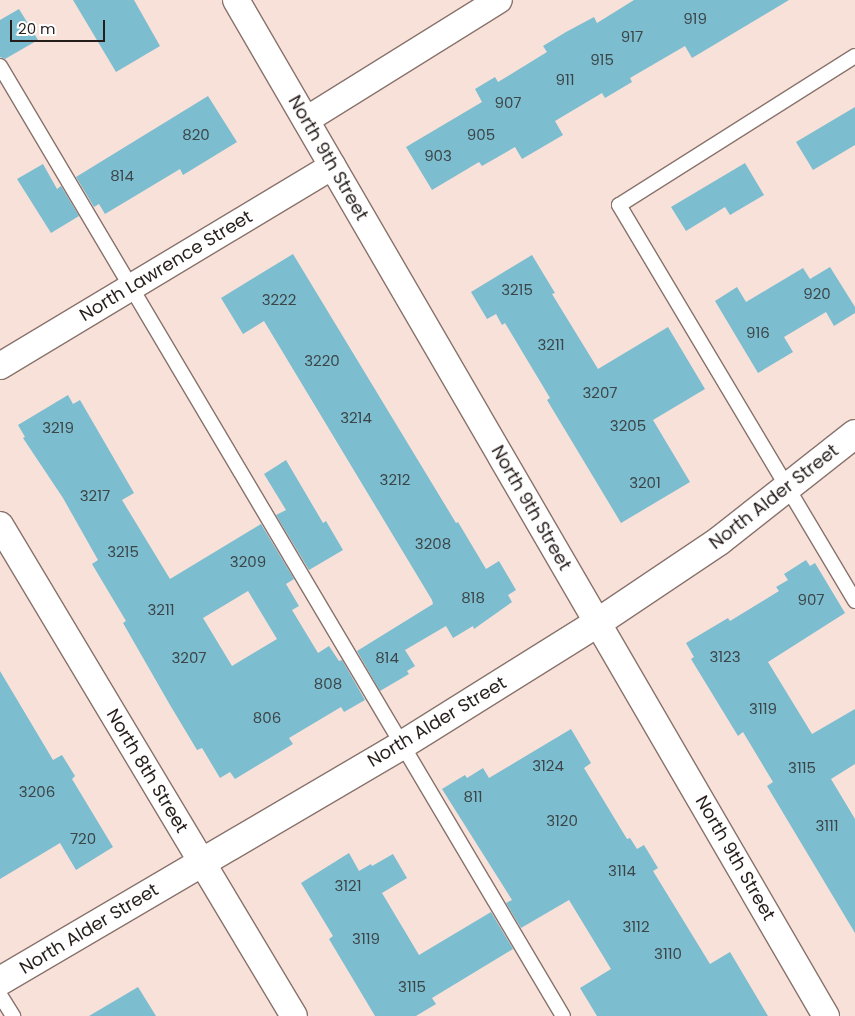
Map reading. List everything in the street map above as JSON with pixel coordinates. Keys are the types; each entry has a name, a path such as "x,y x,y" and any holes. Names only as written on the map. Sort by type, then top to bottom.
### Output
{"street":[{"name":"North 9th Street","path":"236,0 826,1016"},
{"path":"306,120 499,0"},
{"name":"North Lawrence Street","path":"0,366 333,166"},
{"name":"North Alder Street","path":"0,981 402,744 597,623 667,578 855,434"},
{"name":"North 8th Street","path":"0,525 294,1016"}],"lane":[{"path":"855,56 619,205 855,601"},
{"path":"0,66 563,1016"},
{"path":"0,995 13,1016"}],"building":[{"path":"73,0 134,0 160,46 116,72"},
{"path":"634,0 789,0 692,58 685,46 630,78 632,82 605,98 602,93 555,121 563,135 522,159 515,147 482,166 479,162 432,190 406,147 482,102 475,89 495,77 498,82 547,52 543,46 566,32 594,17 597,23"},
{"path":"19,9 38,40 5,59 0,57 0,20"},
{"path":"208,96 237,142 183,175 180,169 105,214 99,204 94,207 76,177"},
{"path":"855,107 855,145 813,170 796,142"},
{"path":"745,163 764,195 730,215 725,207 686,231 671,207"},
{"path":"43,164 57,189 61,186 79,216 51,233 17,179"},
{"path":"293,254 456,523 458,522 486,569 499,561 516,590 508,595 512,602 474,629 473,626 453,638 446,626 405,650 415,666 407,671 409,674 380,691 357,651 433,604 432,600 264,321 243,334 221,298"},
{"path":"532,255 555,293 552,294 598,369 668,327 705,389 653,420 690,482 621,523 547,400 550,398 505,323 502,325 496,314 487,319 471,292"},
{"path":"830,267 855,307 855,313 834,326 826,312 784,337 793,352 758,373 715,301 737,287 746,302 803,268 810,279"},
{"path":"68,395 73,404 80,400 134,493 122,500 170,579 261,524 294,579 286,584 299,606 292,610 318,653 329,646 339,661 342,660 365,700 344,712 341,707 289,738 293,744 235,779 230,772 220,778 202,748 197,750 123,623 126,621 92,564 98,560 63,498 23,438 25,437 18,425","holes":["248,591 277,639 232,666 203,618"]},
{"path":"286,460 323,523 326,521 343,550 309,570 276,515 286,510 264,474"},
{"path":"806,560 810,566 815,563 845,613 768,662 812,734 855,709 855,764 831,779 855,819 855,933 767,786 773,782 743,732 738,736 691,659 694,657 686,643 728,618 730,621 779,591 776,587 788,580 784,574"},
{"path":"0,671 53,760 62,755 75,776 72,779 113,847 76,870 60,843 0,879"},
{"path":"571,729 591,763 584,768 627,839 630,838 637,849 644,845 658,868 653,871 710,964 730,952 768,1016 597,1016 580,988 611,969 569,900 521,928 506,903 512,900 442,789 465,775 467,778 483,768 489,778"},
{"path":"349,853 359,871 393,854 407,878 382,893 419,955 491,912 513,949 432,998 436,1004 416,1016 375,1016 329,939 333,936 301,883"},
{"path":"138,987 156,1016 89,1016"}]}
